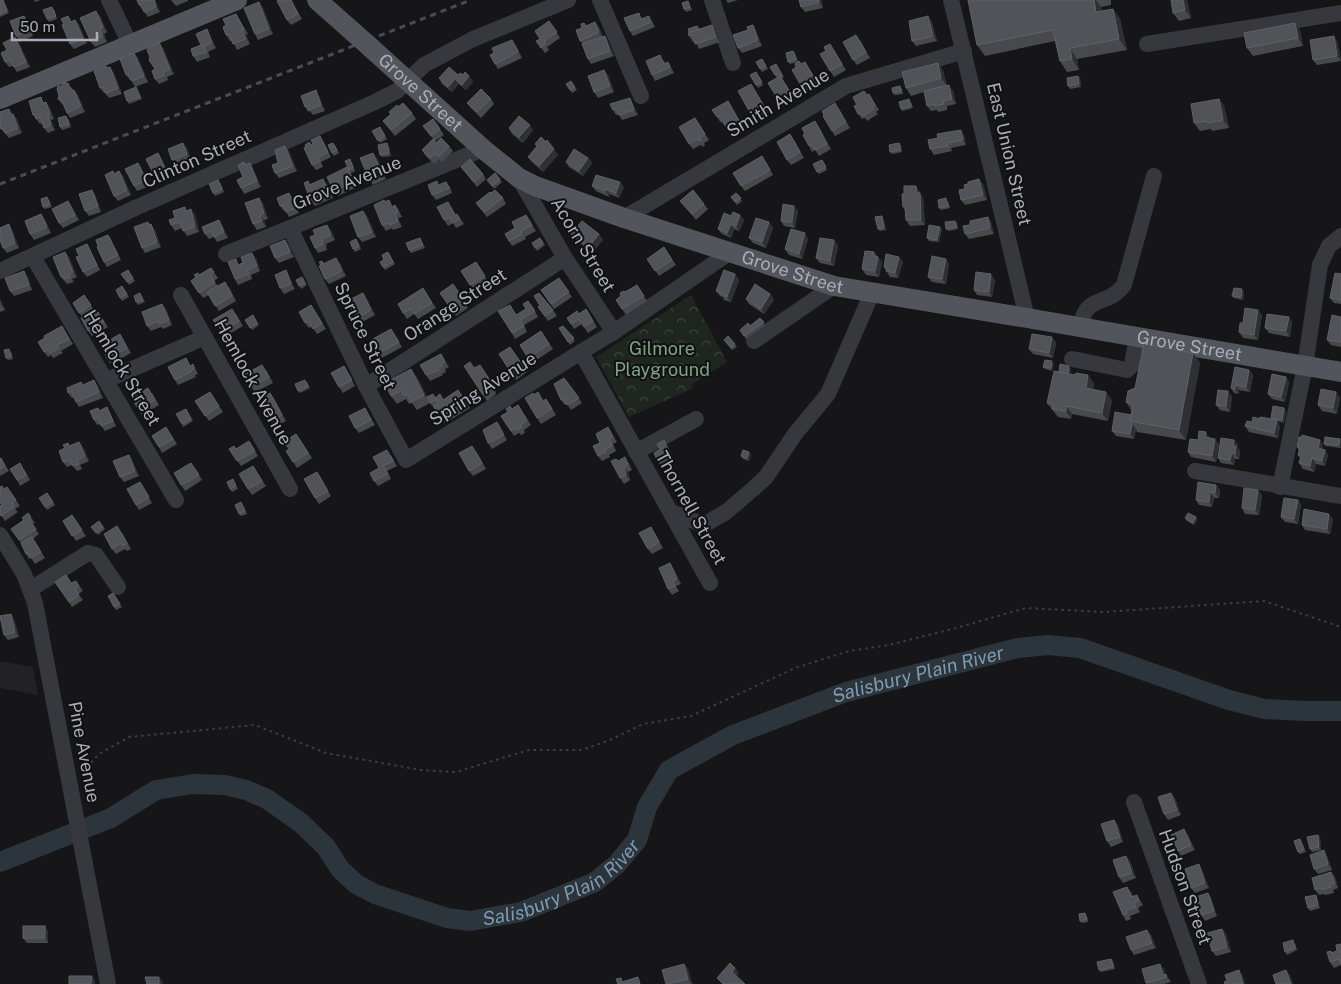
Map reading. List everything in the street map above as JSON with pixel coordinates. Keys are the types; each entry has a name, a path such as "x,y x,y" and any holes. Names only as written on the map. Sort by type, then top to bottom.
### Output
{"main road":[{"path":"0,99 237,0"},
{"name":"Grove Street","path":"317,0 483,149 519,178 535,186 624,218 834,286 1341,372"}],"street":[{"path":"109,0 130,44"},
{"name":"Clinton Street","path":"0,271 135,208 376,102 397,91 424,65 474,39 568,0"},
{"path":"600,0 640,96"},
{"path":"712,0 733,63"},
{"name":"East Union Street","path":"951,0 1027,318"},
{"path":"1148,44 1341,13"},
{"name":"Smith Avenue","path":"624,218 846,86 964,51"},
{"name":"Grove Avenue","path":"226,254 483,149"},
{"path":"1080,327 1083,313 1089,306 1108,299 1118,293 1124,285 1154,176"},
{"name":"Acorn Street","path":"519,178 565,258 614,332"},
{"name":"Spruce Street","path":"290,228 366,386 406,460"},
{"path":"1280,487 1305,366 1320,265 1329,246 1341,236"},
{"name":"Spring Avenue","path":"406,460 614,332 729,253"},
{"name":"Hemlock Street","path":"33,257 176,500"},
{"name":"Orange Street","path":"366,386 565,258"},
{"path":"754,341 834,286"},
{"path":"671,512 701,524 712,522 736,504 766,476 795,434 828,394 872,293"},
{"name":"Hemlock Avenue","path":"181,295 290,489"},
{"path":"107,380 205,337"},
{"path":"1072,360 1127,370 1132,365 1137,337"},
{"path":"581,352 636,452 696,419"},
{"name":"Thornell Street","path":"636,452 710,583"},
{"path":"1195,471 1341,496"},
{"name":"Pine Avenue","path":"0,535 19,564 35,603 108,984"},
{"path":"31,590 88,553 96,555 118,587"},
{"name":"Hudson Street","path":"1134,802 1199,984"}],"path":[{"path":"71,792 99,754 129,737 255,725 326,753 421,770 456,772 528,750 582,750 610,740 643,724 691,716 794,668 850,651 889,645 1026,608 1105,612 1264,600 1341,627"}],"shaded area":[{"path":"0,661 33,667 38,695 0,688"}],"green space":[{"name":"Gilmore Playground","path":"691,295 727,362 692,384 693,388 629,417 596,357"}],"building":[{"path":"3,0 7,10 0,14 0,1"},
{"path":"137,0 154,0 156,7 144,12"},
{"path":"278,0 291,0 298,14 287,20"},
{"path":"799,0 819,0 819,2 801,7"},
{"path":"968,0 1094,0 1096,12 1113,9 1119,39 1070,48 1072,59 1060,61 1053,30 977,45"},
{"path":"1171,0 1183,0 1185,10 1173,13"},
{"path":"688,1 690,7 684,9 682,3"},
{"path":"259,2 269,29 255,34 244,8"},
{"path":"52,7 56,16 47,19 43,10"},
{"path":"96,11 103,27 100,28 103,36 91,42 80,18"},
{"path":"639,13 641,19 649,16 651,22 630,31 624,18"},
{"path":"236,14 244,29 242,30 246,39 233,44 229,34 226,35 223,27 226,25 223,19"},
{"path":"24,16 30,31 16,36 10,21"},
{"path":"68,16 71,22 75,20 83,38 70,44 61,19"},
{"path":"928,16 933,36 912,41 909,21"},
{"path":"549,21 557,32 544,41 545,44 541,48 536,41 540,39 535,31"},
{"path":"595,22 599,32 580,41 576,30 582,28 581,24 584,23 586,26"},
{"path":"1295,23 1298,38 1247,48 1244,33"},
{"path":"712,25 716,37 695,44 693,35 689,36 688,33"},
{"path":"753,25 758,40 738,48 733,35 748,30 747,27"},
{"path":"697,26 699,29 689,32 688,29"},
{"path":"207,29 212,43 204,46 206,52 193,56 191,49 201,45 196,34"},
{"path":"856,35 866,52 853,60 843,42"},
{"path":"605,36 610,51 588,59 582,44"},
{"path":"1334,36 1337,56 1313,60 1310,40"},
{"path":"15,37 26,62 14,67 10,60 5,62 1,53 7,50 3,43"},
{"path":"512,40 518,52 495,64 490,55 494,53 492,48"},
{"path":"159,42 170,69 163,72 164,75 155,79 152,71 155,69 149,60 150,57 147,50"},
{"path":"830,44 842,64 830,71 820,54 826,51 824,47"},
{"path":"793,51 796,59 788,62 786,53"},
{"path":"134,53 144,76 132,81 128,74 126,75 120,59"},
{"path":"660,55 664,64 668,62 670,67 652,75 646,61"},
{"path":"762,59 766,66 760,69 756,62"},
{"path":"799,61 801,64 805,62 815,79 802,87 792,70"},
{"path":"938,63 941,78 906,88 902,72"},
{"path":"776,64 782,75 775,75 770,67"},
{"path":"106,66 107,68 110,67 118,88 106,93 103,87 100,88 94,71"},
{"path":"449,67 458,75 460,73 463,75 465,72 469,76 462,85 455,79 448,87 439,78"},
{"path":"604,70 610,86 594,92 588,76"},
{"path":"756,72 762,82 756,85 750,75"},
{"path":"780,76 791,94 779,101 768,83"},
{"path":"1078,76 1079,84 1068,86 1067,78"},
{"path":"571,81 575,87 570,90 566,84"},
{"path":"65,82 66,84 68,83 71,91 74,90 81,106 67,113 62,101 58,99 57,89 58,86 63,86 62,83"},
{"path":"751,84 765,108 752,116 738,91"},
{"path":"949,85 952,99 943,101 944,104 927,106 924,91"},
{"path":"900,86 901,91 893,93 892,88"},
{"path":"136,87 140,97 127,101 124,92"},
{"path":"481,89 491,99 477,112 467,103"},
{"path":"316,90 321,105 309,110 308,106 305,107 301,96"},
{"path":"864,91 867,95 869,94 875,105 872,106 874,109 863,116 861,113 858,114 854,106 857,105 853,97"},
{"path":"41,97 43,103 46,102 50,114 48,115 51,125 44,128 40,117 36,119 35,114 33,115 29,101"},
{"path":"630,98 634,110 619,115 610,104"},
{"path":"909,99 911,106 901,109 899,102"},
{"path":"1219,99 1223,120 1194,123 1191,104"},
{"path":"728,101 742,126 736,129 728,130 719,116 717,117 712,110"},
{"path":"403,103 412,113 391,130 383,121 391,114 389,112 397,105 398,107"},
{"path":"835,103 846,122 832,131 822,111"},
{"path":"9,109 18,128 5,133 0,126 0,112"},
{"path":"66,116 69,124 60,127 58,118"},
{"path":"519,116 530,125 519,137 509,128"},
{"path":"695,118 705,134 700,138 701,140 697,139 689,144 679,127"},
{"path":"433,119 440,129 431,136 423,126"},
{"path":"815,121 827,144 815,150 812,145 809,146 803,135 805,134 802,128"},
{"path":"380,127 385,136 378,141 372,131"},
{"path":"961,130 963,140 947,143 948,146 930,149 928,140 938,138 937,134"},
{"path":"790,134 800,152 787,160 777,142"},
{"path":"320,136 328,152 318,157 320,161 312,165 304,148 309,142 311,145 313,144 311,140"},
{"path":"541,137 546,142 547,140 554,149 539,166 528,157 537,146 535,144"},
{"path":"441,138 449,146 438,157 435,154 430,158 422,150 433,139 436,143"},
{"path":"183,143 187,154 172,160 168,149"},
{"path":"333,143 337,150 332,153 328,145"},
{"path":"387,143 389,153 380,155 378,145"},
{"path":"899,143 900,150 890,152 889,145"},
{"path":"285,146 293,166 275,173 272,165 278,163 275,150"},
{"path":"574,149 588,158 579,171 566,162"},
{"path":"158,153 166,171 155,177 146,159"},
{"path":"373,153 382,174 369,179 360,158"},
{"path":"762,156 770,170 741,186 733,173"},
{"path":"350,159 353,168 349,170 345,161"},
{"path":"470,159 483,174 474,182 461,167"},
{"path":"822,160 826,167 817,172 813,164"},
{"path":"244,162 245,165 250,163 257,181 241,188 237,180 243,177 238,165"},
{"path":"138,163 146,180 134,186 125,169"},
{"path":"347,167 354,181 334,191 327,177"},
{"path":"113,171 114,174 119,171 127,190 114,196 105,175"},
{"path":"495,173 500,179 492,186 487,180"},
{"path":"596,175 620,182 616,193 592,186"},
{"path":"323,179 329,193 311,201 304,183 308,181 309,185"},
{"path":"979,179 983,195 961,200 959,190 965,189 964,185 968,184 968,182"},
{"path":"218,180 222,189 213,193 209,184"},
{"path":"437,181 438,185 446,182 449,188 432,195 428,185"},
{"path":"904,186 916,186 917,193 920,193 921,220 906,220 902,194 904,194"},
{"path":"92,190 98,206 85,211 79,194"},
{"path":"495,190 503,198 484,212 476,203"},
{"path":"693,190 704,204 692,214 680,201"},
{"path":"289,193 295,208 286,212 283,205 280,206 277,198"},
{"path":"736,193 741,198 735,202 731,197"},
{"path":"47,197 50,204 43,207 41,199"},
{"path":"259,198 264,213 260,215 262,221 253,224 245,203"},
{"path":"946,198 948,206 939,208 938,200"},
{"path":"384,200 385,202 389,200 392,207 395,205 398,211 395,213 398,221 390,225 389,223 382,225 374,205"},
{"path":"68,201 75,215 59,223 52,209"},
{"path":"448,202 455,215 457,214 460,219 452,223 450,217 444,220 437,207"},
{"path":"783,204 794,206 792,222 781,221"},
{"path":"185,207 186,211 191,209 195,227 183,231 180,222 171,225 169,220 175,218 173,211"},
{"path":"363,211 372,232 358,237 350,216"},
{"path":"733,212 740,215 736,226 731,224 727,233 718,229 724,213 731,216"},
{"path":"41,214 47,227 30,234 25,221"},
{"path":"526,215 532,225 521,231 522,234 509,241 505,234 515,228 512,222"},
{"path":"882,216 884,227 878,229 875,217"},
{"path":"988,217 990,228 965,234 963,226 970,225 970,221"},
{"path":"756,218 769,222 762,242 749,238"},
{"path":"219,220 224,232 214,237 211,231 205,234 202,227"},
{"path":"582,221 599,234 589,247 571,234"},
{"path":"955,221 956,227 946,229 945,222"},
{"path":"148,222 149,225 151,224 157,242 142,248 134,227"},
{"path":"9,224 15,243 3,248 0,240 0,228"},
{"path":"327,225 331,235 322,238 323,244 315,248 310,237 315,235 313,230"},
{"path":"929,225 940,227 937,240 927,238"},
{"path":"791,229 805,233 799,254 785,249"},
{"path":"108,235 118,255 104,262 96,240"},
{"path":"420,238 423,245 409,250 406,243"},
{"path":"540,238 543,243 535,248 532,243"},
{"path":"820,238 834,240 830,261 816,258"},
{"path":"356,239 359,246 353,249 350,242"},
{"path":"285,240 290,252 275,258 270,246"},
{"path":"87,244 97,265 83,272 76,257 79,256 76,249"},
{"path":"664,247 672,260 655,271 647,259"},
{"path":"865,251 874,252 873,256 878,257 875,271 862,269"},
{"path":"65,252 73,272 69,274 70,277 64,279 63,276 61,277 53,257"},
{"path":"388,252 393,262 383,267 380,262 384,260 382,255"},
{"path":"252,253 257,266 247,270 249,274 235,279 228,262 236,259 238,265 243,263 241,257"},
{"path":"886,254 899,257 895,273 886,271 887,267 884,267"},
{"path":"932,256 946,259 942,279 928,277"},
{"path":"336,258 342,271 325,279 319,262 322,261 323,264"},
{"path":"476,262 485,276 470,285 461,271"},
{"path":"211,268 214,272 210,275 215,282 199,293 191,281 196,277 194,275 198,273 199,275"},
{"path":"128,270 133,278 127,282 121,274"},
{"path":"286,270 291,284 280,288 275,275"},
{"path":"724,270 735,274 727,297 716,291"},
{"path":"24,271 29,285 10,291 5,278"},
{"path":"976,272 991,274 989,292 974,290"},
{"path":"1335,273 1341,274 1341,300 1330,298"},
{"path":"302,277 305,283 299,286 296,280"},
{"path":"559,278 569,292 551,304 541,290"},
{"path":"225,282 232,296 215,306 207,292"},
{"path":"453,284 465,302 452,310 440,293"},
{"path":"755,284 770,294 761,309 746,299"},
{"path":"637,285 644,296 622,309 616,300 621,296 620,293"},
{"path":"122,286 127,294 120,298 116,290"},
{"path":"423,288 432,303 414,314 411,309 403,313 398,304"},
{"path":"1234,288 1242,289 1241,297 1232,296"},
{"path":"140,293 143,300 136,302 134,296"},
{"path":"363,293 371,310 358,317 349,305 351,304 349,300"},
{"path":"539,293 553,310 545,316 538,307 540,306 534,296"},
{"path":"84,295 91,305 79,313 73,303"},
{"path":"528,301 535,311 520,320 524,326 512,333 498,311 510,305 516,315 526,309 523,304"},
{"path":"162,304 169,320 159,324 158,321 147,326 142,312"},
{"path":"311,305 322,323 313,329 308,321 305,323 299,312"},
{"path":"1245,308 1258,310 1254,335 1239,332 1240,323 1243,323"},
{"path":"96,309 104,322 88,331 81,318"},
{"path":"232,309 239,321 222,330 213,320"},
{"path":"586,309 593,321 584,327 579,319 571,324 567,318 577,311 579,314"},
{"path":"1267,314 1289,317 1286,331 1265,328"},
{"path":"253,315 257,323 250,328 245,320"},
{"path":"1332,315 1341,317 1341,342 1327,340"},
{"path":"760,318 764,322 744,336 740,330 748,323 750,326"},
{"path":"62,326 69,339 57,345 59,348 50,353 48,350 44,352 38,342 45,338 44,336"},
{"path":"563,326 574,338 568,342 559,328"},
{"path":"391,329 399,342 379,353 371,340"},
{"path":"541,331 549,344 528,358 520,345"},
{"path":"120,334 127,348 107,359 103,346 107,344 106,342"},
{"path":"1032,334 1052,337 1049,353 1029,349"},
{"path":"728,336 735,344 731,348 724,340"},
{"path":"1144,344 1193,353 1179,430 1130,421 1133,404 1126,402 1128,391 1135,388"},
{"path":"510,347 524,367 512,374 499,354"},
{"path":"9,349 11,356 6,358 4,350"},
{"path":"441,354 445,362 438,368 439,370 426,375 420,365"},
{"path":"186,358 190,366 193,364 194,368 175,380 168,367"},
{"path":"1045,360 1052,361 1051,368 1043,367"},
{"path":"470,362 474,368 480,365 493,385 483,395 464,366"},
{"path":"1060,364 1069,366 1068,374 1059,372"},
{"path":"262,365 269,377 251,387 245,374"},
{"path":"344,366 352,380 339,387 331,373"},
{"path":"1235,367 1249,370 1246,387 1236,385 1235,389 1231,388"},
{"path":"411,369 424,395 411,402 407,394 404,396 401,391 391,396 386,386 388,385 387,382"},
{"path":"1054,371 1075,375 1076,373 1088,375 1086,388 1106,392 1102,413 1066,406 1066,411 1052,409 1053,404 1047,403"},
{"path":"1272,374 1286,377 1281,397 1268,394"},
{"path":"564,378 579,398 567,405 563,399 561,400 554,384"},
{"path":"94,380 99,392 76,402 71,391 68,393 67,388 81,382 83,385"},
{"path":"305,380 308,386 298,391 295,384"},
{"path":"148,388 155,400 138,409 132,398"},
{"path":"1321,389 1336,392 1333,408 1318,405"},
{"path":"458,390 466,403 441,417 433,406 438,402 435,398 440,394 443,400"},
{"path":"1218,390 1228,391 1226,406 1216,405"},
{"path":"210,392 219,406 205,416 195,401"},
{"path":"538,392 543,401 546,399 552,409 537,418 525,398"},
{"path":"270,393 282,415 270,422 261,404 267,400 265,396"},
{"path":"433,394 436,400 430,403 427,397"},
{"path":"518,405 527,420 520,425 522,427 511,431 501,416 508,412 506,409 510,406 512,409"},
{"path":"1273,406 1284,408 1282,420 1271,418"},
{"path":"107,407 113,421 101,426 98,418 94,420 90,411 98,408 99,411"},
{"path":"365,408 371,420 355,428 349,416"},
{"path":"186,409 191,419 182,424 176,414"},
{"path":"1115,412 1131,415 1130,434 1112,431"},
{"path":"1253,417 1277,420 1274,433 1245,426 1247,421 1252,422"},
{"path":"497,422 504,435 488,443 483,430"},
{"path":"166,427 173,439 159,447 152,436"},
{"path":"608,427 613,437 609,439 612,446 605,449 606,451 598,456 593,446 600,443 596,434"},
{"path":"1199,431 1206,432 1205,437 1215,439 1212,456 1188,452 1190,439 1198,440"},
{"path":"296,434 308,453 293,462 286,451 289,449 284,442"},
{"path":"1302,435 1320,440 1318,448 1325,450 1322,461 1312,458 1310,466 1299,463 1301,456 1298,455 1300,448 1297,447 1299,437 1302,437"},
{"path":"1325,437 1340,439 1339,445 1324,444"},
{"path":"1221,438 1234,440 1233,446 1236,446 1235,454 1232,453 1230,460 1218,458"},
{"path":"664,440 671,455 658,462 654,453 660,449 657,444"},
{"path":"249,441 255,451 237,461 229,449 234,446 236,449"},
{"path":"79,442 85,456 77,460 79,464 73,466 69,460 63,462 59,451 65,448 63,445 68,443 69,446"},
{"path":"472,446 482,463 469,471 459,453"},
{"path":"387,450 393,461 383,466 388,474 374,481 370,473 379,468 373,457"},
{"path":"743,450 749,452 747,458 741,456"},
{"path":"129,455 135,471 120,477 113,461"},
{"path":"625,457 628,464 624,467 626,475 620,478 611,461 616,459 618,461"},
{"path":"0,459 5,466 0,469"},
{"path":"20,463 26,475 17,480 10,469"},
{"path":"191,463 199,475 181,485 174,473"},
{"path":"253,466 262,481 248,489 239,474"},
{"path":"317,472 328,491 315,498 304,479"},
{"path":"233,479 236,486 230,489 227,482"},
{"path":"140,482 149,497 136,505 127,489"},
{"path":"1198,482 1216,485 1215,493 1210,492 1209,502 1196,500"},
{"path":"2,486 4,489 7,487 16,500 12,503 14,507 1,516 0,487"},
{"path":"1244,488 1258,490 1255,510 1242,508"},
{"path":"47,493 53,502 45,507 39,498"},
{"path":"1284,498 1298,500 1294,519 1281,517"},
{"path":"241,502 245,511 239,514 235,505"},
{"path":"1304,509 1329,514 1327,529 1302,525"},
{"path":"28,513 31,517 29,519 36,529 19,540 11,529 24,520 22,518"},
{"path":"1188,513 1196,517 1193,523 1185,518"},
{"path":"72,515 82,530 72,536 63,521"},
{"path":"99,521 103,527 96,533 91,527"},
{"path":"117,526 127,543 123,546 121,543 112,549 104,534"},
{"path":"651,527 659,542 648,549 639,533"},
{"path":"32,537 41,552 31,558 28,553 26,554 21,543"},
{"path":"670,563 677,579 672,581 675,586 668,589 659,568"},
{"path":"66,575 71,583 76,581 79,586 75,589 79,595 69,602 55,582"},
{"path":"113,593 120,604 114,607 108,596"},
{"path":"11,614 15,632 4,635 0,616"},
{"path":"1171,793 1177,810 1164,814 1158,797"},
{"path":"1114,820 1120,837 1107,841 1101,824"},
{"path":"1184,829 1191,845 1178,851 1171,835"},
{"path":"1318,835 1319,847 1310,849 1307,837"},
{"path":"1300,839 1304,849 1298,852 1294,841"},
{"path":"1324,850 1328,864 1314,869 1310,855"},
{"path":"1126,856 1132,873 1119,877 1113,860"},
{"path":"1199,864 1205,883 1191,888 1185,869"},
{"path":"1331,872 1335,883 1330,884 1331,887 1315,890 1312,878"},
{"path":"1127,887 1131,897 1137,895 1139,900 1134,902 1136,907 1126,911 1127,913 1123,915 1113,892"},
{"path":"1208,893 1214,911 1202,915 1200,910 1190,913 1186,900"},
{"path":"1316,895 1318,905 1308,908 1305,897"},
{"path":"1085,913 1087,919 1080,921 1079,914"},
{"path":"23,926 45,926 45,938 23,938"},
{"path":"1222,929 1227,947 1212,951 1207,933"},
{"path":"1147,930 1152,943 1131,950 1126,937"},
{"path":"1293,940 1295,948 1285,952 1283,943"},
{"path":"1341,944 1341,964 1339,959 1330,962 1327,952 1337,951 1336,945"},
{"path":"1111,959 1113,967 1099,970 1097,962"},
{"path":"730,963 735,968 732,972 745,984 723,984 717,978"},
{"path":"684,964 688,979 666,984 662,970"},
{"path":"1160,964 1163,975 1166,974 1167,977 1146,983 1142,969"},
{"path":"1239,970 1243,984 1225,984 1224,982 1227,981 1225,975"},
{"path":"1286,970 1291,984 1276,984 1273,975"},
{"path":"69,976 92,976 91,984 69,984"},
{"path":"145,977 159,977 159,984 147,984"},
{"path":"638,977 640,984 618,984 616,979 621,978 622,982"}],"waterway":[{"name":"Salisbury Plain River","path":"0,862 111,818 156,790 193,784 225,785 246,790 267,799 301,823 326,847 340,869 356,884 375,894 447,918 470,921 521,912 595,882 617,864 637,840 647,807 669,770 733,735 846,692 1018,648 1048,645 1080,648 1229,700 1264,709 1341,711"}],"railway":[{"path":"0,184 471,0"}]}
